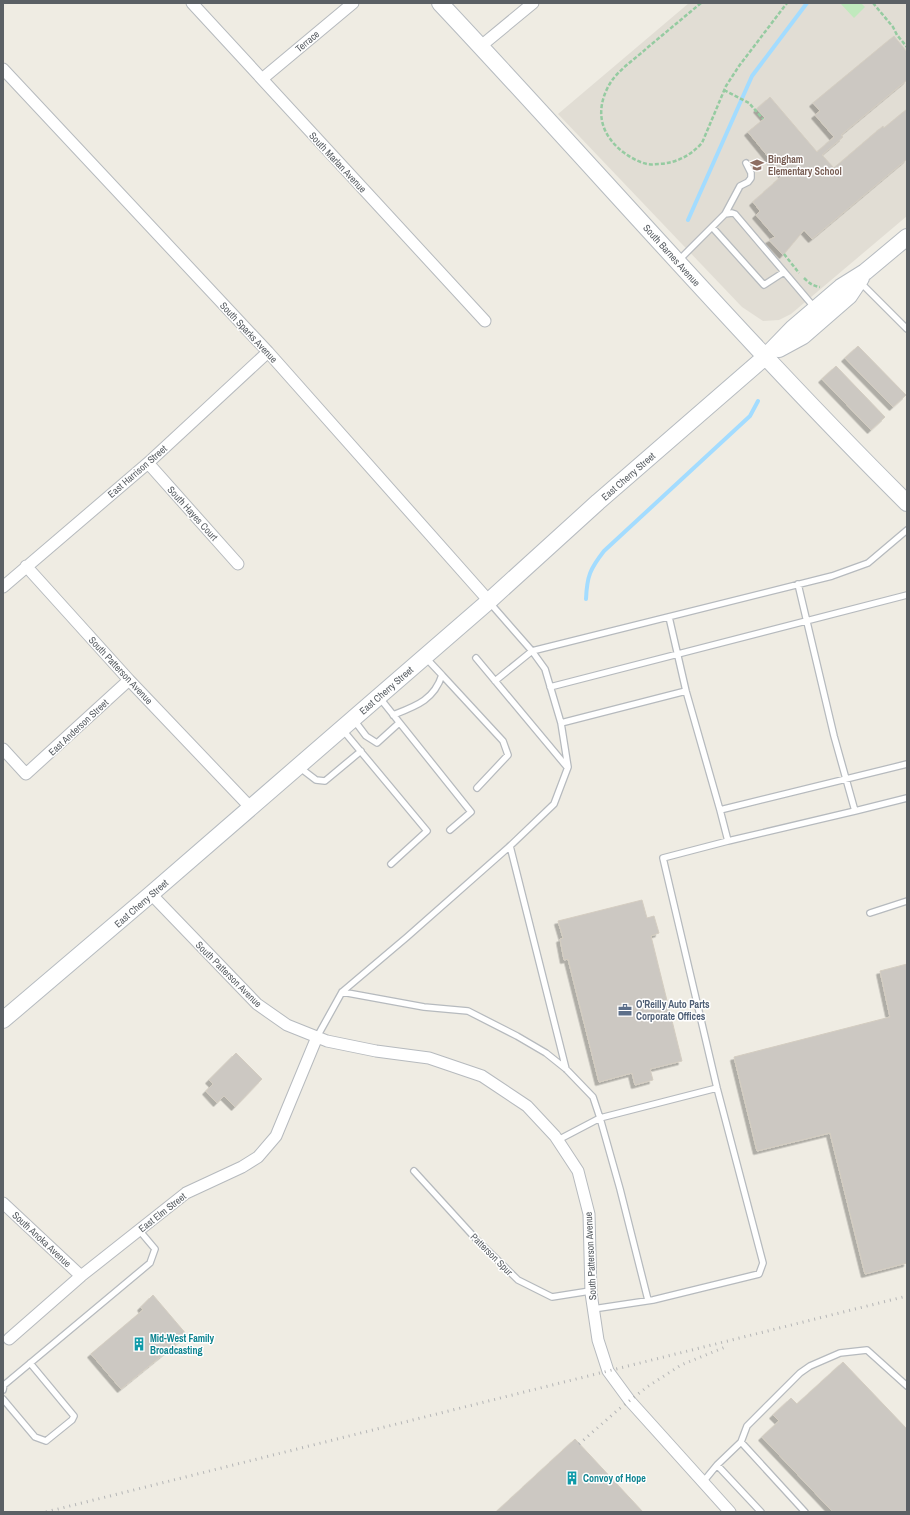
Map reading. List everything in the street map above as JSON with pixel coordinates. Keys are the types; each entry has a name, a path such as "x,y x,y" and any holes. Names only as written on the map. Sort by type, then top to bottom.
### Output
{"street":[{"name":"South Marlan Avenue","path":"192,3 485,321"},
{"name":"Terrace","path":"262,79 353,3"},
{"name":"South Barnes Avenue","path":"440,3 765,357 831,427 907,503"},
{"path":"481,46 533,3"},
{"name":"South Sparks Avenue","path":"3,69 268,352 489,601"},
{"name":"East Cherry Street","path":"765,357 803,336 849,296 862,277 907,237"},
{"name":"East Cherry Street","path":"3,1020 152,894 489,601 598,502 765,357 793,328 841,287 862,277"},
{"name":"East Harrison Street","path":"3,587 148,463 268,352"},
{"name":"South Hayes Court","path":"148,463 238,564"},
{"name":"South Patterson Avenue","path":"26,566 129,680 251,808"},
{"name":"East Anderson Street","path":"3,749 26,774 129,680"},
{"name":"South Patterson Avenue","path":"152,894 257,1004 287,1025 327,1041 376,1051 429,1058 482,1076 527,1106 558,1140 578,1171 589,1214 590,1291 598,1340 608,1371 630,1401 730,1512"},
{"name":"East Elm Street","path":"9,1339 81,1276 186,1193 242,1168 258,1157 276,1136 317,1037"},
{"name":"South Anoka Avenue","path":"3,1203 81,1276"}],"lane":[{"path":"678,261 725,214 740,186 748,182 751,178 751,173 746,163"},
{"path":"725,214 732,213 738,216 815,309"},
{"path":"712,227 764,285 784,272"},
{"path":"862,277 907,329"},
{"path":"495,681 532,651 832,576 868,563 907,530"},
{"path":"798,584 855,811"},
{"path":"550,687 907,595"},
{"path":"317,1037 342,992 510,846 554,804 568,767 561,723 545,669 532,651 489,601"},
{"path":"669,617 686,691 728,841"},
{"path":"424,657 503,741 508,755 477,788"},
{"path":"476,658 568,767"},
{"path":"393,715 423,702 438,686 442,675"},
{"path":"561,723 686,691"},
{"path":"378,697 471,812 450,830"},
{"path":"347,724 377,743 399,723"},
{"path":"347,724 361,752 426,830 391,864"},
{"path":"299,767 316,780 326,781 361,752"},
{"path":"720,810 907,764"},
{"path":"593,1309 648,1300 759,1274 763,1263 717,1088 663,858 907,798"},
{"path":"510,846 566,1069"},
{"path":"870,913 907,901"},
{"path":"342,992 424,1006 468,1011 517,1036 546,1053 566,1069 593,1097 620,1189 648,1300"},
{"path":"558,1140 600,1118 717,1088"},
{"name":"Patterson Spur","path":"414,1171 476,1239 518,1280 552,1297 590,1291"},
{"path":"3,1390 4,1385 150,1263 155,1249 139,1230"},
{"path":"703,1482 717,1465 741,1442 747,1426 800,1373 810,1366 840,1353 867,1350 907,1386"},
{"path":"3,1399 35,1438 46,1441 72,1420 74,1416 30,1363"},
{"path":"741,1442 806,1512"},
{"path":"717,1465 761,1512"}],"path":[{"path":"701,3 617,75 608,87 602,102 602,120 605,132 608,138 618,148 633,159 648,164 671,163 695,151 702,143 724,90 739,66 787,3"},
{"path":"873,3 907,47"},
{"path":"724,90 749,103 763,119"},
{"path":"784,254 808,283 820,287"}],"shaded area":[{"name":"Bingham Elementary School","path":"689,3 907,3 907,216 791,314 779,320 763,321 742,307 558,114"}],"green space":[{"path":"840,3 861,3 865,7 854,18"}],"building":[{"path":"894,36 907,52 907,80 841,135 843,137 822,155 834,168 883,126 884,128 907,109 907,159 812,239 804,230 783,255 769,240 775,237 756,215 760,211 753,202 783,175 748,132 765,118 757,109 770,97 817,152 834,137 815,115 820,111 813,103"},
{"path":"858,346 906,395 893,407 845,358"},
{"path":"836,366 885,417 871,430 822,379"},
{"name":"O'Reilly Auto Parts Corporate Offices","path":"642,900 647,918 654,916 659,933 651,936 682,1061 650,1069 653,1080 635,1085 632,1073 599,1082 568,959 564,960 560,939 563,938 558,921"},
{"path":"907,964 907,1263 865,1274 830,1133 757,1151 734,1057 890,1017 880,971"},
{"path":"236,1053 262,1079 235,1107 224,1096 217,1103 206,1091 213,1084 209,1080"},
{"name":"Mid-West Family Broadcasting","path":"153,1295 187,1335 121,1389 91,1354 143,1310 141,1307"},
{"path":"843,1362 907,1429 907,1512 833,1512 762,1437 779,1421 773,1415 791,1398 797,1404"},
{"name":"Convoy of Hope","path":"575,1439 643,1512 496,1512"}],"waterway":[{"path":"688,220 752,76 807,3"},
{"path":"586,599 588,578 595,563 604,551 750,416 758,401"}],"railway":[{"path":"46,1512 907,1296"},
{"path":"579,1444 647,1387 681,1365 728,1346"}],"place":[{"name":"Bingham Elementary School","path":"757,165"},
{"name":"O'Reilly Auto Parts Corporate Offices","path":"625,1010"},
{"name":"Mid-West Family Broadcasting","path":"139,1344"},
{"name":"Convoy of Hope","path":"572,1478"}]}
